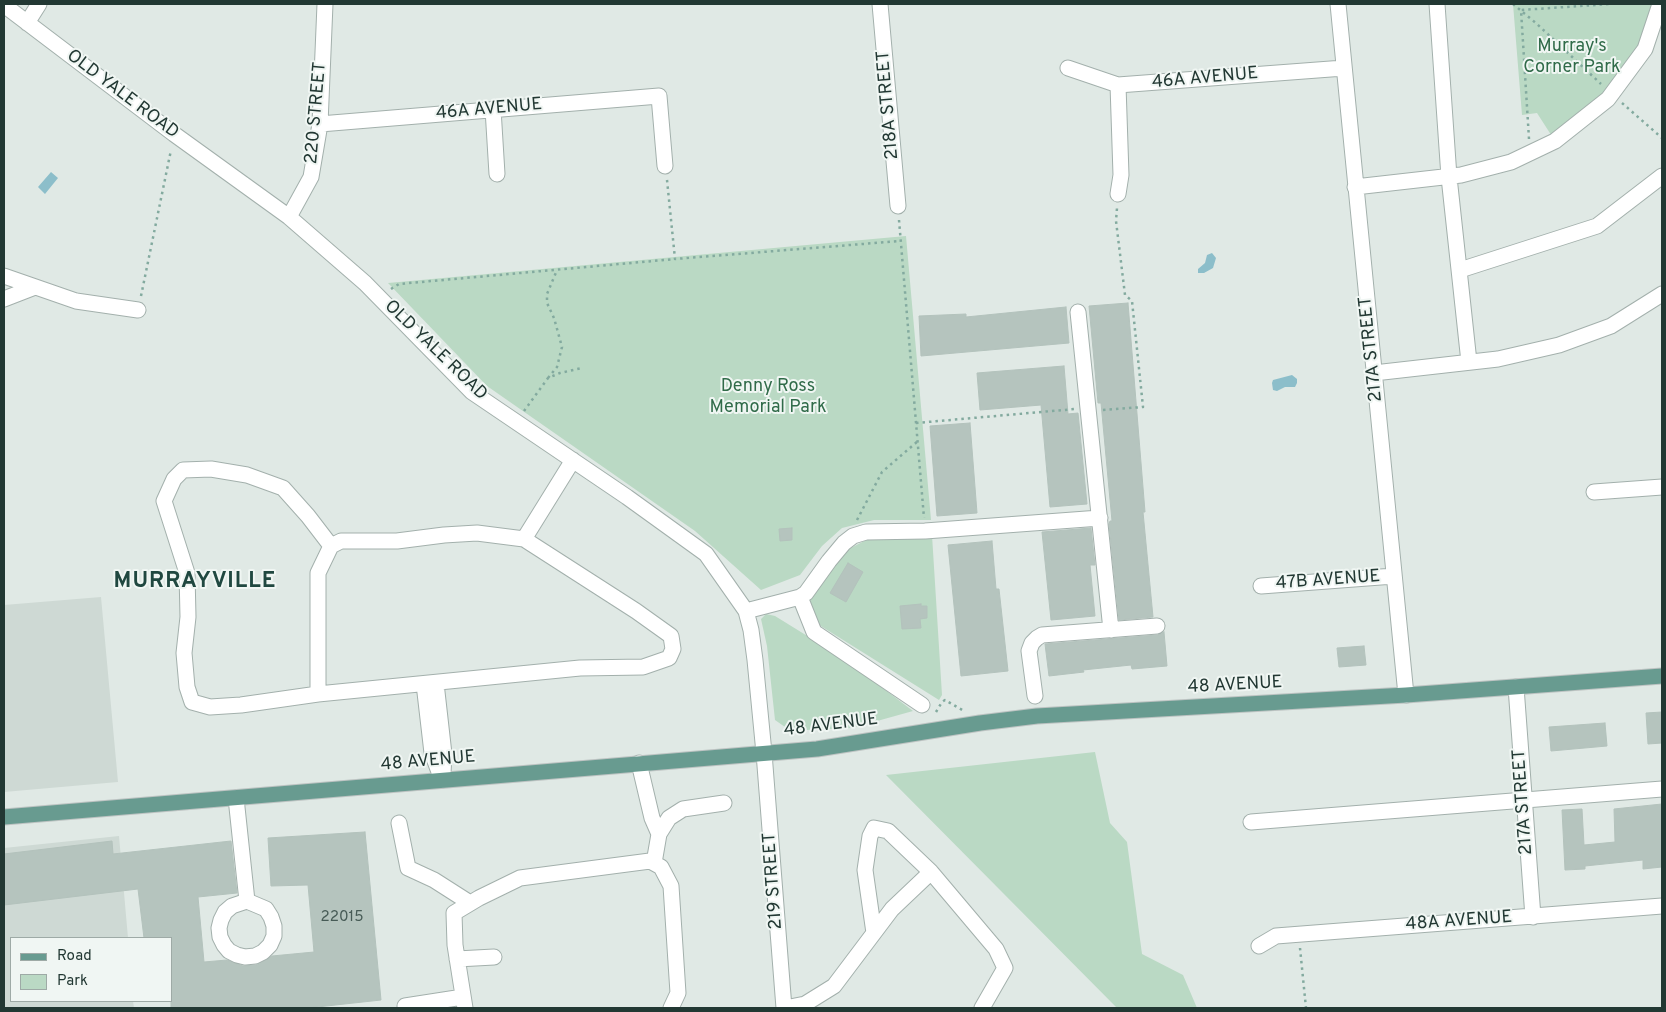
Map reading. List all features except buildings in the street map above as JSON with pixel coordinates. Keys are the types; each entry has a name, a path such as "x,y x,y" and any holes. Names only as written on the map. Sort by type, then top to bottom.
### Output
{"main road":[{"name":"48 AVENUE","path":"4,817 817,749 1037,716 1406,695 1662,676"}],"street":[{"path":"27,24 38,4"},
{"name":"220 STREET","path":"289,217 311,177 320,124 325,4"},
{"name":"218A STREET","path":"880,4 898,206"},
{"name":"217A STREET","path":"1338,4 1406,695"},
{"path":"1437,4 1449,177 1469,362"},
{"path":"1355,187 1461,175 1511,162 1555,141 1612,94 1644,49 1660,4"},
{"name":"OLD YALE ROAD","path":"4,5 174,134 289,217 379,297 472,392 573,460 706,554 746,610 756,660 764,753"},
{"name":"46A AVENUE","path":"1068,68 1118,86 1344,68"},
{"path":"1118,86 1121,175 1118,194"},
{"name":"46A AVENUE","path":"320,124 659,96 665,166"},
{"path":"493,109 497,174"},
{"path":"1460,270 1598,226 1662,176"},
{"path":"4,276 76,301 138,310"},
{"path":"4,299 35,287"},
{"path":"1374,373 1498,358 1559,345 1611,326 1662,294"},
{"path":"1078,312 1111,630"},
{"path":"524,539 573,460"},
{"path":"318,694 318,573 330,546 341,541 397,541 477,533 524,539 636,610 671,636 673,649 669,658 643,667 580,668 318,694 233,706 210,707 192,702 187,687 184,653 188,617 187,574 164,501 174,479 183,470 211,469 247,475 283,488 308,516 330,546"},
{"path":"1594,492 1662,487"},
{"path":"746,610 800,597 806,593 828,561 844,543 853,536 866,532 925,531 1100,518"},
{"name":"47B AVENUE","path":"1262,586 1394,576"},
{"path":"800,597 814,632 922,705"},
{"path":"1035,696 1029,651 1032,643 1042,635 1157,626"},
{"path":"430,684 444,754 442,780"},
{"name":"217A STREET","path":"1516,687 1533,917"},
{"name":"219 STREET","path":"764,753 785,1008"},
{"path":"639,763 652,818 659,834"},
{"path":"1251,822 1662,789"},
{"path":"236,798 247,901"},
{"path":"654,863 659,834 669,818 683,809 724,803"},
{"path":"399,823 408,868 434,880 470,903"},
{"path":"874,933 865,870 870,836 874,828 888,831 931,872 996,949 1005,968 982,1008"},
{"path":"405,1006 464,1002 455,945 454,913 470,903 520,878 650,862 661,866 671,886 678,993 671,1008"},
{"path":"785,1008 805,1004 834,986 892,909 931,872"},
{"name":"48A AVENUE","path":"1258,946 1276,936 1662,906"},
{"path":"457,959 494,956"}],"path":[{"path":"1513,4 1662,138"},
{"path":"1520,10 1610,4"},
{"path":"1520,10 1530,153"},
{"path":"138,310 174,134"},
{"path":"665,166 675,259"},
{"path":"898,206 925,531"},
{"path":"379,297 399,284 900,241"},
{"path":"516,421 557,367 562,347 554,318 547,303 547,294 557,270"},
{"path":"548,378 582,368"},
{"path":"853,536 855,524 882,472 918,441"},
{"path":"932,719 944,700 967,713"},
{"path":"1300,934 1306,1008"}],"shaded area":[{"path":"101,597 118,782 4,792 4,605"},
{"path":"119,836 128,937 10,937 10,1002 133,1002 134,1008 4,1008 4,848"}],"green space":[{"name":"Murray's Corner Park","path":"1513,4 1660,4 1645,49 1608,99 1555,141 1537,113 1522,115"},
{"name":"Denny Ross Memorial Park","path":"906,236 931,520 874,520 842,528 822,546 800,575 761,590 695,531 487,386 388,283"},
{"path":"932,535 942,695 939,700 800,613 820,582 845,551 874,536"},
{"path":"766,614 775,616 843,658 913,711 852,728 806,730 785,727 775,720 767,646 761,619"},
{"path":"1095,752 1110,823 1127,842 1142,954 1183,975 1197,1008 1117,1008 886,775"}],"water":[{"path":"51,172 58,178 45,194 38,187"},
{"path":"1212,253 1216,258 1213,268 1204,273 1198,273 1198,269 1205,263 1207,255"},
{"path":"1292,375 1297,379 1295,387 1285,387 1277,391 1273,390 1273,380"}],"district":[{"name":"MURRAYVILLE","path":"195,583"}]}
